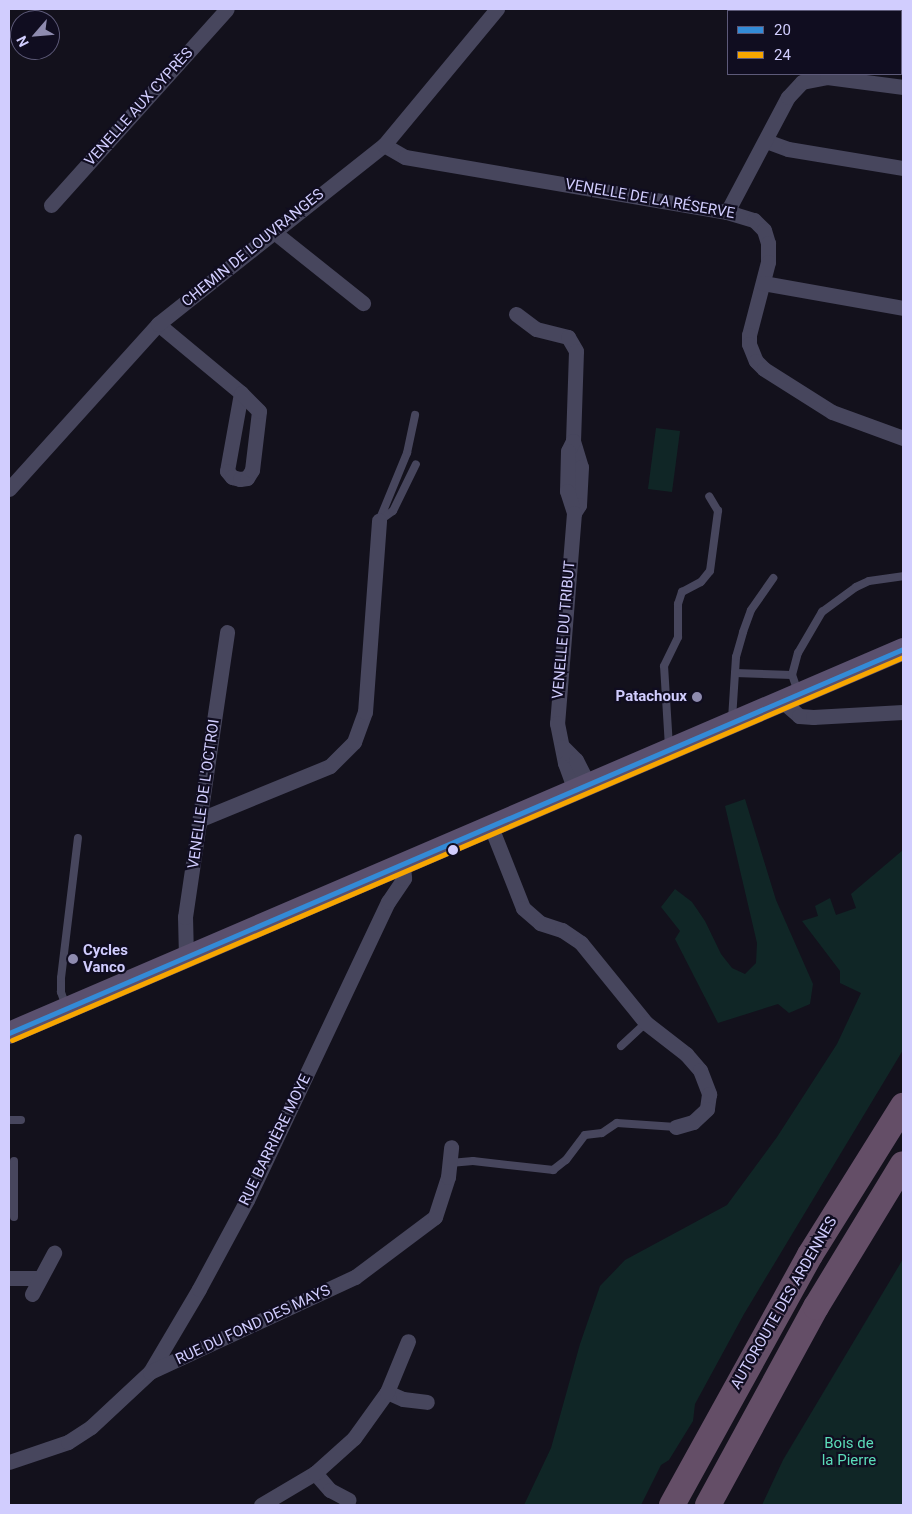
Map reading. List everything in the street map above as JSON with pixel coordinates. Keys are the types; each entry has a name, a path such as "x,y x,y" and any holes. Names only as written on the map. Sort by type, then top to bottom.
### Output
{"highway":[{"name":"AUTOROUTE DES ARDENNES","path":"672,1505 810,1255 903,1106"},
{"name":"AUTOROUTE DES ARDENNES","path":"708,1505 807,1323 903,1164"}],"main road":[{"path":"9,1033 732,723 791,690 903,649"}],"street":[{"name":"VENELLE AUX CYPRÈS","path":"52,204 227,9"},
{"name":"CHEMIN DE LOUVRANGES","path":"9,489 158,324 384,144 497,9"},
{"path":"727,212 788,96 810,78 827,77 903,87"},
{"path":"766,141 788,149 903,168"},
{"name":"VENELLE DE LA RÉSERVE","path":"384,144 405,157 727,212 754,220 764,230 768,252 763,283 749,334 749,344 756,361 764,369 832,412 903,438"},
{"path":"274,232 363,303"},
{"path":"763,283 903,308"},
{"name":"VENELLE DU TRIBUT","path":"516,314 536,329 568,337 574,343 576,351 573,441 581,467 579,505 574,513 557,723 563,747 576,760 582,788"},
{"path":"158,324 241,393 259,411 252,470 247,478 232,478 227,471 241,393"},
{"path":"233,433 254,451"},
{"path":"201,819 330,766 354,742 365,712 379,521"},
{"name":"VENELLE DE L'OCTROI","path":"186,957 185,918 227,632"},
{"path":"791,690 799,716 813,717 903,712"},
{"path":"490,827 523,908 540,923 562,930 581,943 646,1023 695,1063 707,1084 709,1100 707,1110 693,1122 676,1127"},
{"name":"RUE BARRIÈRE MOYE","path":"150,1372 199,1289 247,1200 388,902 404,878 403,864"},
{"path":"381,873 388,902"},
{"name":"RUE DU FOND DES MAYS","path":"9,1462 68,1442 91,1427 150,1372 355,1277 435,1218 450,1163 451,1147"},
{"path":"32,1294 54,1253"},
{"path":"9,1278 40,1278"},
{"path":"262,1505 315,1473 354,1438 387,1392 408,1341"},
{"path":"387,1392 403,1399 427,1402"},
{"path":"315,1473 330,1490 349,1500"}],"lane":[{"path":"379,521 407,453 416,415"},
{"path":"379,521 393,511 416,464"},
{"path":"669,749 665,727 664,666 678,637 680,597 687,588 705,579 710,571 718,511 709,496"},
{"path":"735,673 791,690 810,630 831,602 869,581 903,576"},
{"path":"732,723 735,673 742,632 751,610 773,578"},
{"path":"67,1008 61,992 61,978 78,838"},
{"path":"622,1046 646,1023"},
{"path":"9,1120 21,1120"},
{"path":"450,1163 473,1160 553,1170 566,1160 584,1135 602,1133 617,1123 676,1127"},
{"path":"14,1161 11,1205 14,1218"}],"green space":[{"path":"656,428 680,431 672,492 648,489"},
{"path":"745,799 776,900 813,984 810,1004 789,1013 778,1004 718,1023 675,939 680,931 661,907 675,889 692,902 705,921 721,954 732,968 745,974 756,963 757,943 725,806"},
{"path":"903,850 903,1050 744,1314 695,1404 693,1421 669,1460 661,1465 641,1505 524,1505 551,1448 580,1344 600,1286 625,1260 727,1205 777,1137 837,1044 861,993 840,983 840,971 802,921 818,916 815,906 830,898 836,915 856,908 851,894"},
{"name":"Bois de la Pierre","path":"903,1259 903,1505 762,1505 783,1460"}],"transit line":[{"name":"20","path":"9,1033 903,649"},
{"name":"24","path":"12,1040 903,657"}],"place":[{"name":"Patachoux","path":"697,697"},
{"name":"Cycles Vanco","path":"73,959"}]}
